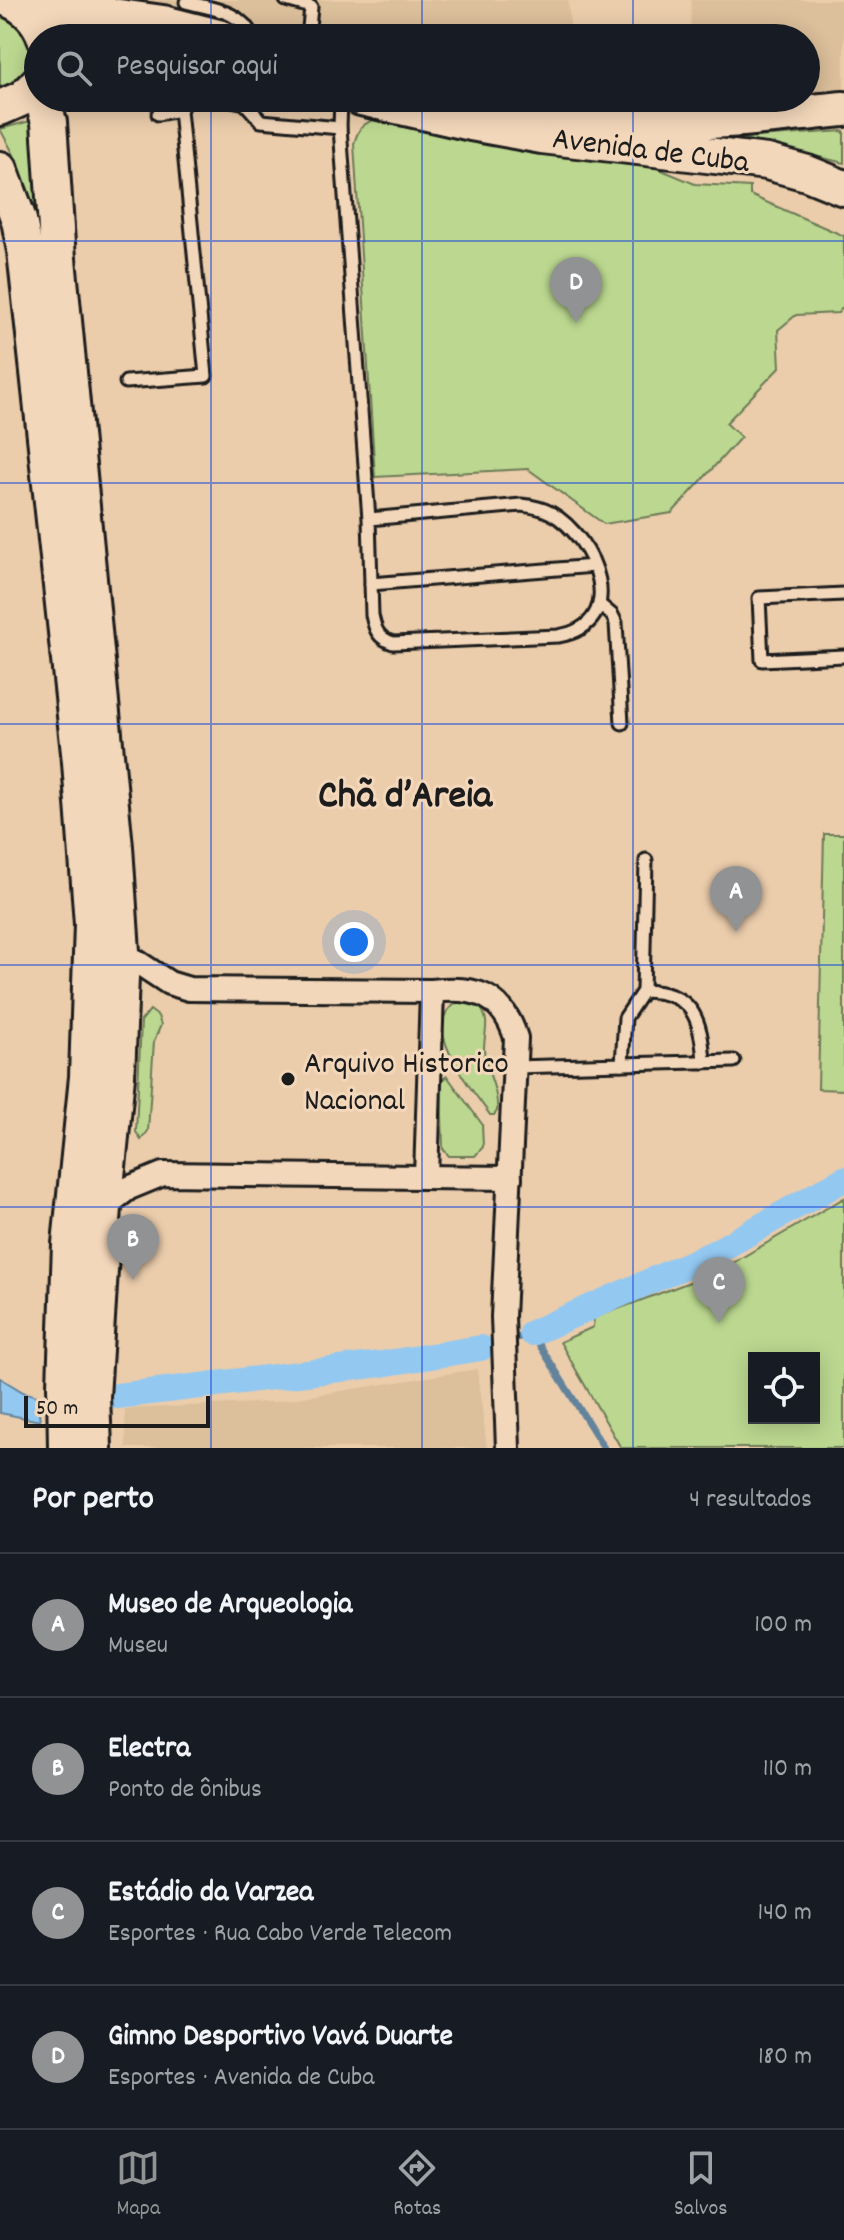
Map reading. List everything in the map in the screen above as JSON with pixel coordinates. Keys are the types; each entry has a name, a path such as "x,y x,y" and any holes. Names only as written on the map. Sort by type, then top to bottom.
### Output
{"main road":[{"path":"14,2 88,6 167,24"},
{"path":"14,2 38,24"},
{"path":"0,108 24,98"},
{"name":"Avenida de Cuba","path":"820,111 844,109"},
{"path":"46,112 115,847 122,952 117,1076 104,1207 92,1397 94,1448"},
{"name":"Avenida de Cuba","path":"423,112 542,136 767,162 844,188"},
{"name":"Avenida de Cuba","path":"575,112 671,121 808,112"},
{"path":"0,169 19,220 26,265 80,762 92,924 87,1077 70,1244 66,1448"}],"street":[{"path":"122,952 169,983 189,989 432,991 460,988 487,996 506,1015 516,1038 503,1317 508,1442"},
{"path":"426,1177 432,991"},
{"path":"104,1207 129,1188 163,1174 510,1178"}],"lane":[{"path":"286,0 311,7 309,24"},
{"path":"186,2 236,16 245,24"},
{"path":"158,114 169,112"},
{"path":"126,382 206,376 180,112"},
{"path":"253,112 261,121 340,128"},
{"path":"341,112 375,629 382,639 393,643 573,634 594,617 600,605 602,592 599,577 576,537 552,513 538,507 521,505 369,519"},
{"path":"371,584 594,566"},
{"path":"844,594 759,598 762,660 844,656"},
{"path":"600,605 616,623 622,723"},
{"path":"622,1064 625,1018 643,991 646,860"},
{"path":"643,991 674,995 687,1004 702,1032 704,1062"},
{"path":"515,1067 734,1061"}],"shaded area":[{"path":"125,0 568,0 570,24 235,24 148,2"},
{"path":"691,0 844,0 844,96 820,98 820,24 690,24"},
{"path":"477,1369 487,1448 126,1448 125,1409 273,1402"}],"green space":[{"path":"0,16 24,33 24,71 13,84 0,91"},
{"path":"385,117 652,166 695,184 750,187 750,195 844,236 844,306 838,313 796,315 778,330 780,367 726,423 741,437 672,513 604,524 528,469 375,477 354,144 364,125"},
{"path":"38,119 46,244 19,164 0,129"},
{"path":"844,131 844,163 741,138"},
{"path":"824,834 844,834 844,1090 818,1089"},
{"path":"465,1000 480,1007 485,1018 485,1057 497,1103 494,1115 490,1115 460,1073 444,1038 443,1022 449,1009"},
{"path":"150,1010 158,1016 161,1025 154,1041 148,1131 141,1140 136,1132 141,1021"},
{"path":"447,1076 482,1124 483,1147 475,1156 449,1156 443,1149 441,1081"},
{"path":"844,1198 844,1448 621,1448 560,1342 593,1327 594,1318 719,1271"}],"water":[{"path":"0,1378 23,1392 37,1396 40,1421 0,1413"}],"waterway":[{"path":"532,1333 714,1253 844,1179"},
{"path":"508,1341 532,1333 604,1448"},
{"path":"117,1396 381,1364 481,1348"}],"place":[{"name":"Gimno Desportivo Vavá Duarte","path":"576,323"},
{"name":"Museo de Arqueologia","path":"736,932"},
{"name":"Arquivo Historico Nacional","path":"288,1079"},
{"name":"Electra","path":"133,1280"},
{"name":"Estádio da Varzea","path":"719,1323"}],"district":[{"name":"Chã d’Areia","path":"405,792"}]}
